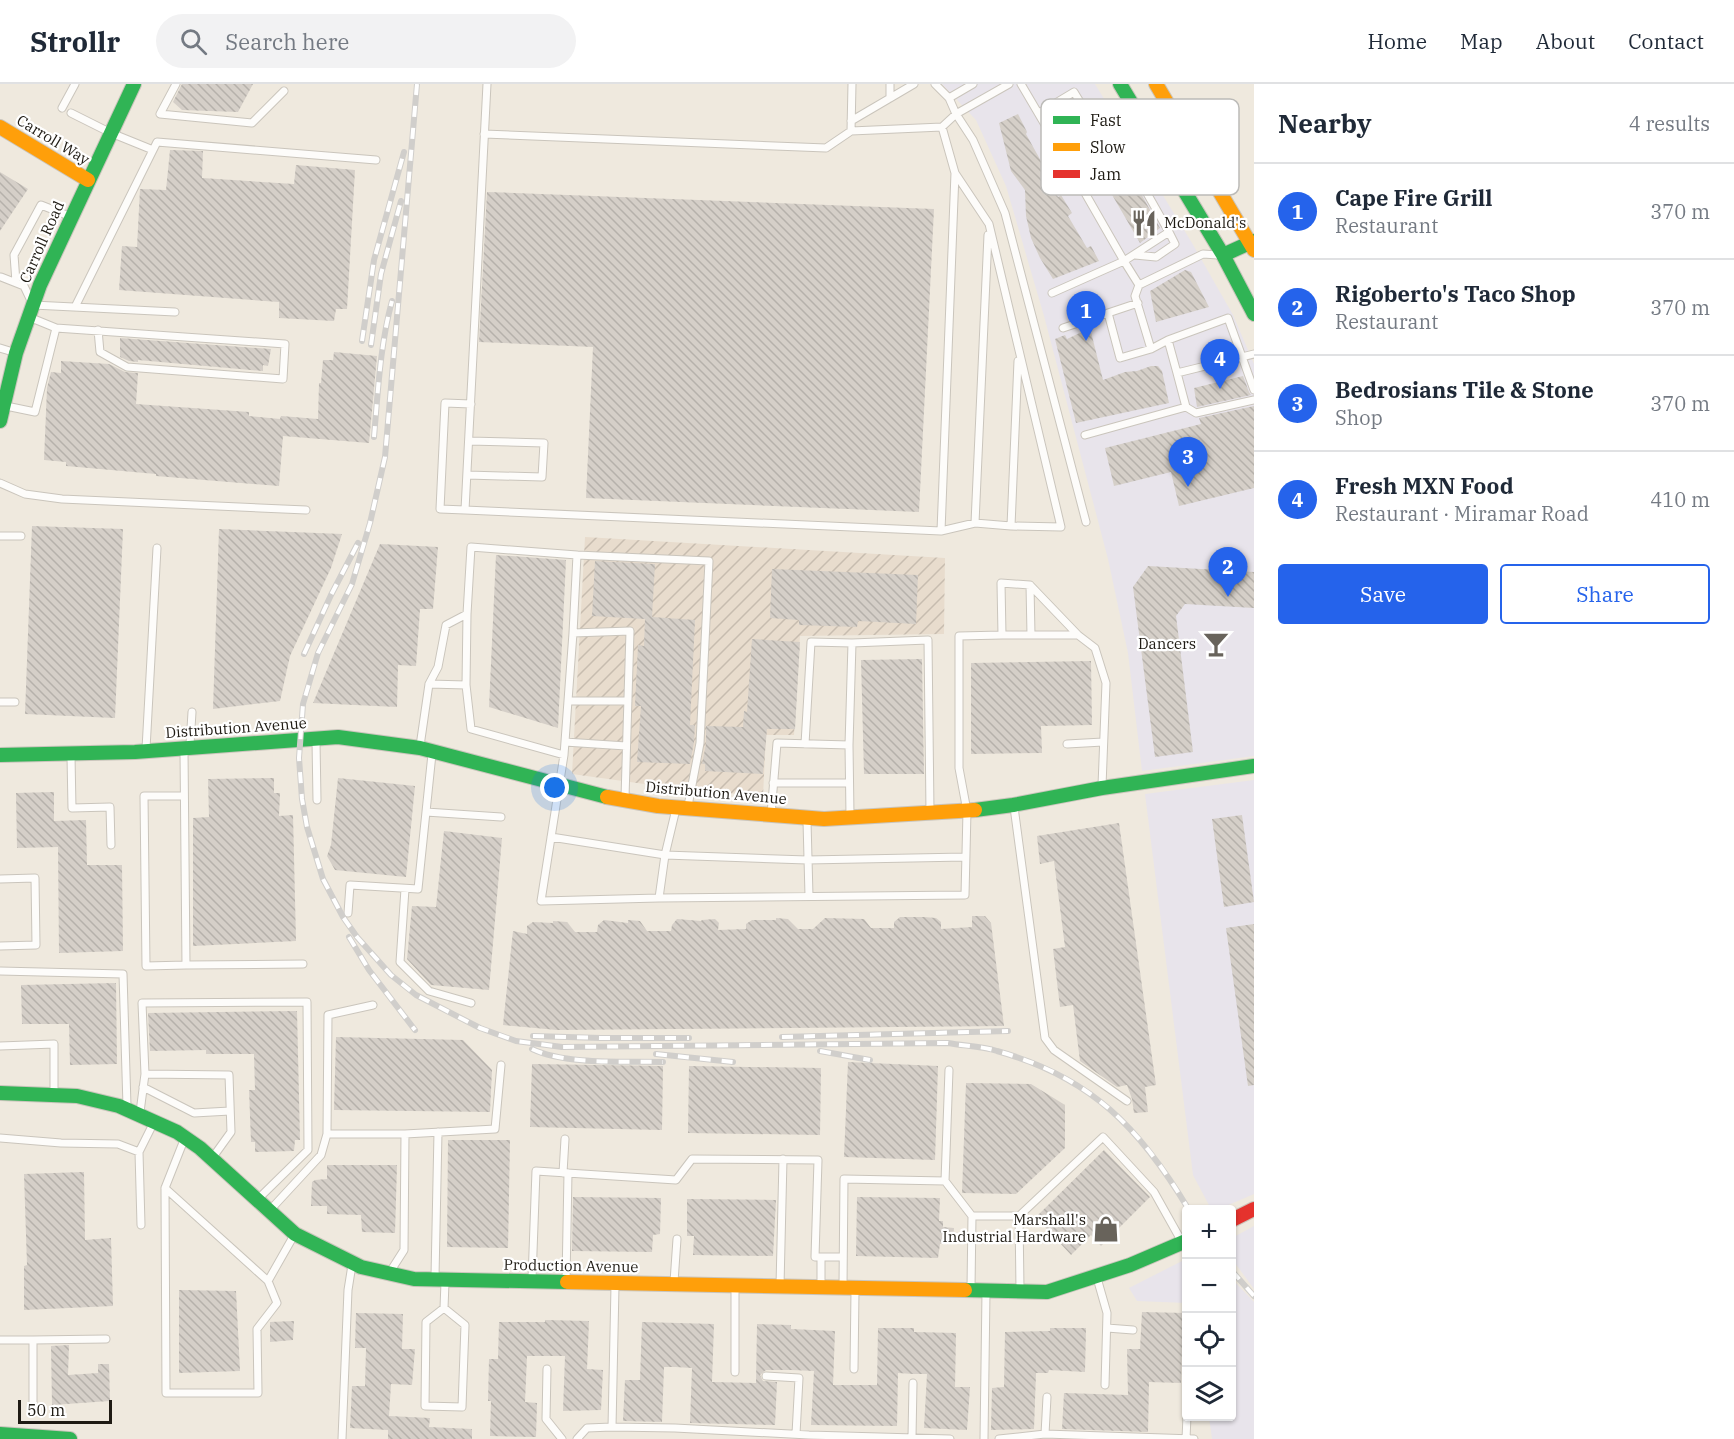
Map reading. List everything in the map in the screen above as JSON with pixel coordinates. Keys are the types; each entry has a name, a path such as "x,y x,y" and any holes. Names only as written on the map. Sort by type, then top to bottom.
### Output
{"street":[{"name":"Carroll Road","path":"0,421 16,353 40,285 134,84"},
{"path":"1120,84 1129,99"},
{"path":"1156,84 1165,99"},
{"name":"Carroll Way","path":"0,127 88,180"},
{"path":"1187,195 1223,255 1254,314"},
{"path":"1223,195 1253,245 1223,255"},
{"name":"Distribution Avenue","path":"0,755 146,752 338,737 426,750 559,785 658,806 824,819 967,811 1013,805 1102,788 1254,766"},
{"name":"Production Avenue","path":"0,1093 77,1096 119,1106 177,1131 211,1158 295,1234 361,1267 414,1279 1047,1292 1130,1265 1182,1242"},
{"path":"1236,1218 1254,1209"},
{"path":"0,1434 70,1439"}],"lane":[{"path":"62,108 75,84"},
{"path":"176,84 160,114 252,123 284,91"},
{"path":"465,510 487,84"},
{"path":"851,131 852,84"},
{"path":"890,84 890,98"},
{"path":"851,121 914,84"},
{"path":"935,84 949,98 956,114 973,140 1005,213 1086,522"},
{"path":"949,98 973,84"},
{"path":"484,134 826,148 851,131 942,127 956,114 1009,84"},
{"path":"1021,84 1041,116"},
{"path":"1062,99 1074,92 1078,99"},
{"path":"71,113 153,150"},
{"path":"471,404 445,403 440,509 941,531 975,523 1061,527 989,224 956,173 942,127"},
{"path":"75,307 157,142 376,160"},
{"path":"941,531 956,173"},
{"path":"1086,195 1139,285 1136,296 1151,349"},
{"path":"1136,255 1156,257 1175,244 1148,195"},
{"path":"16,282 14,255 41,205 71,217"},
{"path":"975,523 989,224"},
{"path":"1052,293 1136,255 1169,232"},
{"path":"1139,285 1203,254 1223,255"},
{"path":"1,277 24,285 31,311 56,328 98,330 285,344 283,379 127,367 100,352 98,330"},
{"path":"1063,328 1138,303"},
{"path":"31,311 75,307 175,312"},
{"path":"1108,313 1120,357 1151,349 1168,340 1228,318 1254,390"},
{"path":"4,406 35,412 56,328"},
{"path":"1168,340 1186,407 1196,413 1254,400"},
{"path":"0,348 16,353"},
{"path":"1011,526 1018,353"},
{"path":"1177,372 1254,354"},
{"path":"1085,435 1186,407"},
{"path":"467,475 543,477 544,443 469,441"},
{"path":"0,483 25,494 62,499 306,510"},
{"path":"0,536 21,536"},
{"path":"564,755 471,729 466,685 471,547 709,561 700,743 682,808 665,855 659,898"},
{"path":"146,752 157,548"},
{"path":"577,555 564,755 541,902 659,898 965,895 967,811 959,768 959,636 1078,635"},
{"path":"1002,635 1001,583 1030,585 1078,635 1095,648 1106,684 1102,788"},
{"path":"1030,585 1031,635"},
{"path":"348,913 350,885 418,889 426,812 429,684 438,667 446,625 467,614"},
{"path":"573,633 630,631 625,800"},
{"path":"805,744 811,642 928,640 930,813"},
{"path":"850,818 849,745 852,643"},
{"path":"429,684 466,685"},
{"path":"568,701 628,702"},
{"path":"0,702 15,702"},
{"path":"186,965 184,796 192,712"},
{"path":"316,738 316,800"},
{"path":"565,742 627,746"},
{"path":"1067,744 1103,742"},
{"path":"771,815 777,743 849,745"},
{"path":"71,754 72,808 110,807 111,845"},
{"path":"774,783 849,783"},
{"path":"184,796 144,796 146,966 303,964"},
{"path":"1013,805 1045,1038 1054,1050 1126,1101"},
{"path":"426,812 501,817"},
{"path":"807,818 809,896"},
{"path":"551,837 665,855 807,860 965,857"},
{"path":"0,879 35,878 36,945 0,946"},
{"path":"405,889 400,962 429,991 471,1003"},
{"path":"0,971 123,974 133,1112"},
{"path":"133,1112 143,1087 145,1074 142,1003 307,1002 308,1150 257,1200"},
{"path":"269,1211 321,1155 327,1134 328,1015 373,1005"},
{"path":"0,1046 54,1044 54,1095"},
{"path":"327,1134 405,1134 495,1129 501,1065"},
{"path":"949,1070 945,1181 972,1216 971,1290"},
{"path":"145,1074 229,1075 231,1132 211,1158"},
{"path":"143,1087 194,1113 230,1111"},
{"path":"141,1225 139,1152 154,1122"},
{"path":"438,1132 440,1279 444,1308 465,1324 462,1407 425,1406 426,1322 444,1308"},
{"path":"389,1273 404,1250 405,1134"},
{"path":"972,1216 1019,1216 1103,1137 1154,1192 1182,1238"},
{"path":"0,1138 61,1143 118,1144 139,1152"},
{"path":"165,1188 268,1281 277,1303 257,1329 258,1393 166,1392 165,1188 185,1138"},
{"path":"565,1139 566,1282"},
{"path":"780,1287 783,1159"},
{"path":"532,1281 536,1171 676,1180 692,1160 818,1160 815,1257 843,1257"},
{"path":"854,1369 849,1288 843,1257 844,1179 945,1181"},
{"path":"1019,1216 1020,1292"},
{"path":"268,1281 295,1234"},
{"path":"674,1285 677,1239"},
{"path":"821,1257 821,1288"},
{"path":"342,1439 348,1290 352,1263"},
{"path":"1097,1275 1107,1313 1105,1385"},
{"path":"612,1427 615,1283"},
{"path":"735,1286 735,1371"},
{"path":"984,1439 986,1291"},
{"path":"1107,1328 1133,1330"},
{"path":"0,1340 106,1339"},
{"path":"33,1340 33,1402"},
{"path":"547,1369 546,1419 562,1439"},
{"path":"766,1376 799,1378 796,1434"},
{"path":"912,1437 913,1383"},
{"path":"1046,1434 1047,1397"},
{"path":"1186,1438 1187,1421"},
{"path":"577,1439 587,1428 612,1427 796,1434 809,1437 950,1439"},
{"path":"999,1439 1046,1434 1194,1439"}],"shaded area":[{"path":"942,84 1095,84 1104,99 1041,99 1041,195 1163,195 1233,315 1254,364 1254,756 1142,771 1128,653 1108,559 1044,316 1006,186 976,120"},
{"path":"585,537 945,558 944,634 800,636 794,735 766,735 763,796 688,790 572,774"},
{"path":"1254,780 1254,1194 1228,1205 1209,1205 1193,1175 1145,794"},
{"path":"1254,1226 1254,1289 1236,1264 1236,1236"},
{"path":"1182,1261 1182,1303 1137,1301 1129,1288"},
{"path":"1236,1283 1254,1302 1254,1439 1212,1439 1210,1421 1236,1421"}],"building":[{"path":"182,84 253,84 238,112 182,110 173,102"},
{"path":"1018,114 1041,161 1041,195 1057,195 1058,197 1061,195 1072,213 1068,216 1087,248 1091,246 1099,261 1053,279 1031,238 1026,216 1025,190 1011,171 999,123"},
{"path":"170,150 203,151 202,178 294,184 296,165 355,170 347,309 336,309 334,321 279,318 279,302 119,290 122,246 137,247 140,189 166,190"},
{"path":"0,172 28,189 0,231"},
{"path":"487,192 934,209 919,512 586,498 593,347 479,342"},
{"path":"1112,195 1142,195 1160,228 1140,243"},
{"path":"1185,270 1191,272 1209,307 1156,322 1150,291"},
{"path":"1090,328 1103,380 1125,372 1158,366 1162,371 1169,403 1076,423 1055,339 1065,335 1067,339"},
{"path":"120,338 271,349 268,366 263,365 263,371 138,360 138,362 120,357"},
{"path":"334,352 377,356 369,443 283,436 279,486 156,476 156,474 66,466 66,462 44,460 47,388 51,372 61,373 61,361 109,364 125,372 138,373 136,404 249,412 249,416 280,419 281,416 318,419 319,383 321,383 323,360 333,360"},
{"path":"1243,376 1251,395 1197,407 1194,388"},
{"path":"1254,406 1254,488 1179,506 1171,472 1114,486 1105,448 1201,424 1199,418"},
{"path":"32,526 123,529 115,718 25,714"},
{"path":"219,529 342,534 331,568 290,656 280,701 213,709"},
{"path":"380,544 438,547 433,609 420,609 416,666 398,665 397,707 313,703"},
{"path":"496,555 566,560 558,728 489,707"},
{"path":"595,561 655,564 652,617 695,620 690,725 695,725 690,764 637,762 641,706 635,706 638,645 644,646 645,619 592,616"},
{"path":"1148,566 1254,572 1254,608 1185,604 1176,616 1193,752 1155,757 1133,587"},
{"path":"772,569 918,575 916,624 858,621 857,627 799,625 799,620 770,618"},
{"path":"752,639 800,642 795,729 767,729 763,774 705,771 705,764 702,764 706,744 706,726 743,727 744,711 747,712"},
{"path":"922,659 924,774 864,774 861,660"},
{"path":"1091,661 1092,725 1041,726 1042,753 971,754 971,663"},
{"path":"274,778 274,793 280,793 279,816 293,815 296,941 193,946 193,818 209,817 208,779"},
{"path":"338,778 415,786 406,877 335,870 327,856 331,845"},
{"path":"54,792 54,821 86,820 87,865 122,865 123,951 59,953 58,847 17,848 16,793"},
{"path":"1242,815 1254,902 1224,907 1212,819"},
{"path":"1119,823 1156,1085 1145,1087 1148,1112 1134,1113 1127,1085 1117,1087 1080,1061 1073,1005 1060,1007 1053,949 1065,947 1054,861 1040,864 1037,836"},
{"path":"444,831 502,838 489,990 431,985 407,959 412,906 436,907"},
{"path":"972,916 985,916 991,923 1004,1026 557,1030 503,1025 513,931 527,934 527,926 533,922 567,922 575,932 597,932 598,925 604,920 628,923 628,920 640,921 647,931 671,931 677,919 701,921 715,919 719,923 718,930 746,929 746,924 752,920 776,920 776,918 788,919 798,929 813,929 825,918 864,919 871,928 894,928 894,922 900,917 924,917 936,918 941,922 941,929 972,927"},
{"path":"1254,924 1254,1085 1248,1086 1226,928"},
{"path":"116,983 117,1064 70,1065 69,1024 22,1024 21,985"},
{"path":"297,1011 300,1140 295,1140 294,1151 255,1152 255,1142 251,1142 249,1090 255,1090 254,1054 206,1054 206,1050 150,1051 148,1013"},
{"path":"336,1037 463,1040 492,1070 490,1112 334,1110"},
{"path":"848,1062 938,1066 935,1160 844,1157"},
{"path":"532,1064 663,1066 662,1130 530,1127"},
{"path":"689,1066 821,1068 820,1135 688,1133"},
{"path":"966,1083 1031,1084 1065,1105 1065,1148 1016,1194 962,1193"},
{"path":"448,1140 510,1140 508,1248 447,1247"},
{"path":"1104,1150 1150,1197 1101,1246 1091,1235 1071,1255 1036,1217"},
{"path":"327,1165 397,1165 395,1233 362,1232 361,1215 327,1214 327,1206 311,1206 312,1182 327,1179"},
{"path":"84,1172 85,1240 111,1238 113,1306 24,1310 24,1266 27,1265 24,1174"},
{"path":"573,1197 661,1198 660,1234 653,1235 652,1252 572,1251"},
{"path":"857,1197 940,1198 939,1221 943,1221 943,1227 954,1228 953,1242 940,1244 938,1258 856,1256"},
{"path":"687,1199 776,1200 773,1256 693,1255 694,1236 687,1236"},
{"path":"179,1290 236,1291 240,1371 179,1373"},
{"path":"1142,1312 1182,1313 1181,1383 1149,1382 1148,1432 1062,1429 1064,1393 1128,1395 1127,1349 1140,1349"},
{"path":"356,1313 403,1314 402,1349 415,1349 412,1385 391,1384 389,1416 430,1418 429,1427 472,1429 472,1439 388,1439 388,1430 350,1428 352,1386 365,1386 366,1348 355,1348"},
{"path":"545,1320 589,1321 587,1369 603,1370 601,1410 563,1411 565,1356 527,1356 525,1402 537,1403 536,1437 490,1436 489,1359 498,1359 499,1322 545,1322"},
{"path":"294,1321 293,1340 270,1342 270,1322"},
{"path":"642,1322 714,1324 712,1382 756,1383 757,1324 791,1325 791,1329 835,1331 833,1385 877,1385 878,1328 914,1328 914,1332 956,1333 955,1387 970,1387 967,1430 924,1428 927,1374 898,1373 897,1426 811,1425 814,1371 791,1370 766,1370 760,1375 763,1381 777,1382 775,1425 690,1423 692,1368 675,1367 664,1367 662,1422 623,1421 625,1380 640,1380"},
{"path":"1050,1328 1086,1328 1085,1372 1049,1370 1048,1373 1036,1373 1034,1429 991,1430 992,1388 1004,1387 1005,1332 1050,1331"},
{"path":"69,1345 68,1375 98,1373 98,1364 109,1364 110,1401 52,1405 51,1346"}],"railway":[{"path":"417,84 385,457 370,523 352,584 318,653 303,704 299,758 307,827 323,879 343,917 357,937 391,975 416,995 480,1028 516,1041 562,1047 948,1043 991,1049 1030,1062 1060,1075 1086,1091 1110,1110 1152,1154 1186,1205"},
{"path":"362,341 374,260 404,152"},
{"path":"371,345 381,274 401,201"},
{"path":"374,437 382,352 392,301"},
{"path":"304,654 358,543"},
{"path":"349,937 369,970 415,1030"},
{"path":"782,1037 1008,1031"},
{"path":"533,1036 689,1038"},
{"path":"532,1049 561,1058 578,1060 663,1062"},
{"path":"820,1051 870,1060"},
{"path":"656,1054 733,1062"},
{"path":"1236,1276 1254,1296"}],"traffic: fast":[{"path":"0,421 16,353 40,285 134,84"},
{"path":"1120,84 1129,99"},
{"path":"1187,195 1223,255 1254,314"},
{"path":"1223,255 1254,241"},
{"path":"0,755 135,752 338,737 420,748 607,797"},
{"path":"975,810 1102,788 1254,766"},
{"path":"0,1093 77,1096 119,1106 177,1132 200,1148 295,1234 361,1267 414,1279 567,1282"},
{"path":"965,1290 1047,1292 1130,1265 1182,1243"},
{"path":"0,1434 70,1439"}],"traffic: slow":[{"path":"1156,84 1165,99"},
{"path":"0,127 88,180"},
{"path":"1222,195 1254,250"},
{"path":"607,797 658,806 824,819 975,810"},
{"path":"567,1282 965,1290"}],"traffic: jam":[{"path":"1236,1218 1254,1209"}],"place":[{"name":"McDonald's","path":"1144,223"},
{"name":"Cape Fire Grill","path":"1086,341"},
{"name":"Fresh MXN Food","path":"1220,389"},
{"name":"Bedrosians Tile & Stone","path":"1188,487"},
{"name":"Rigoberto's Taco Shop","path":"1228,597"},
{"name":"Dancers","path":"1216,644"},
{"name":"Marshall's Industrial Hardware","path":"1106,1229"}]}
